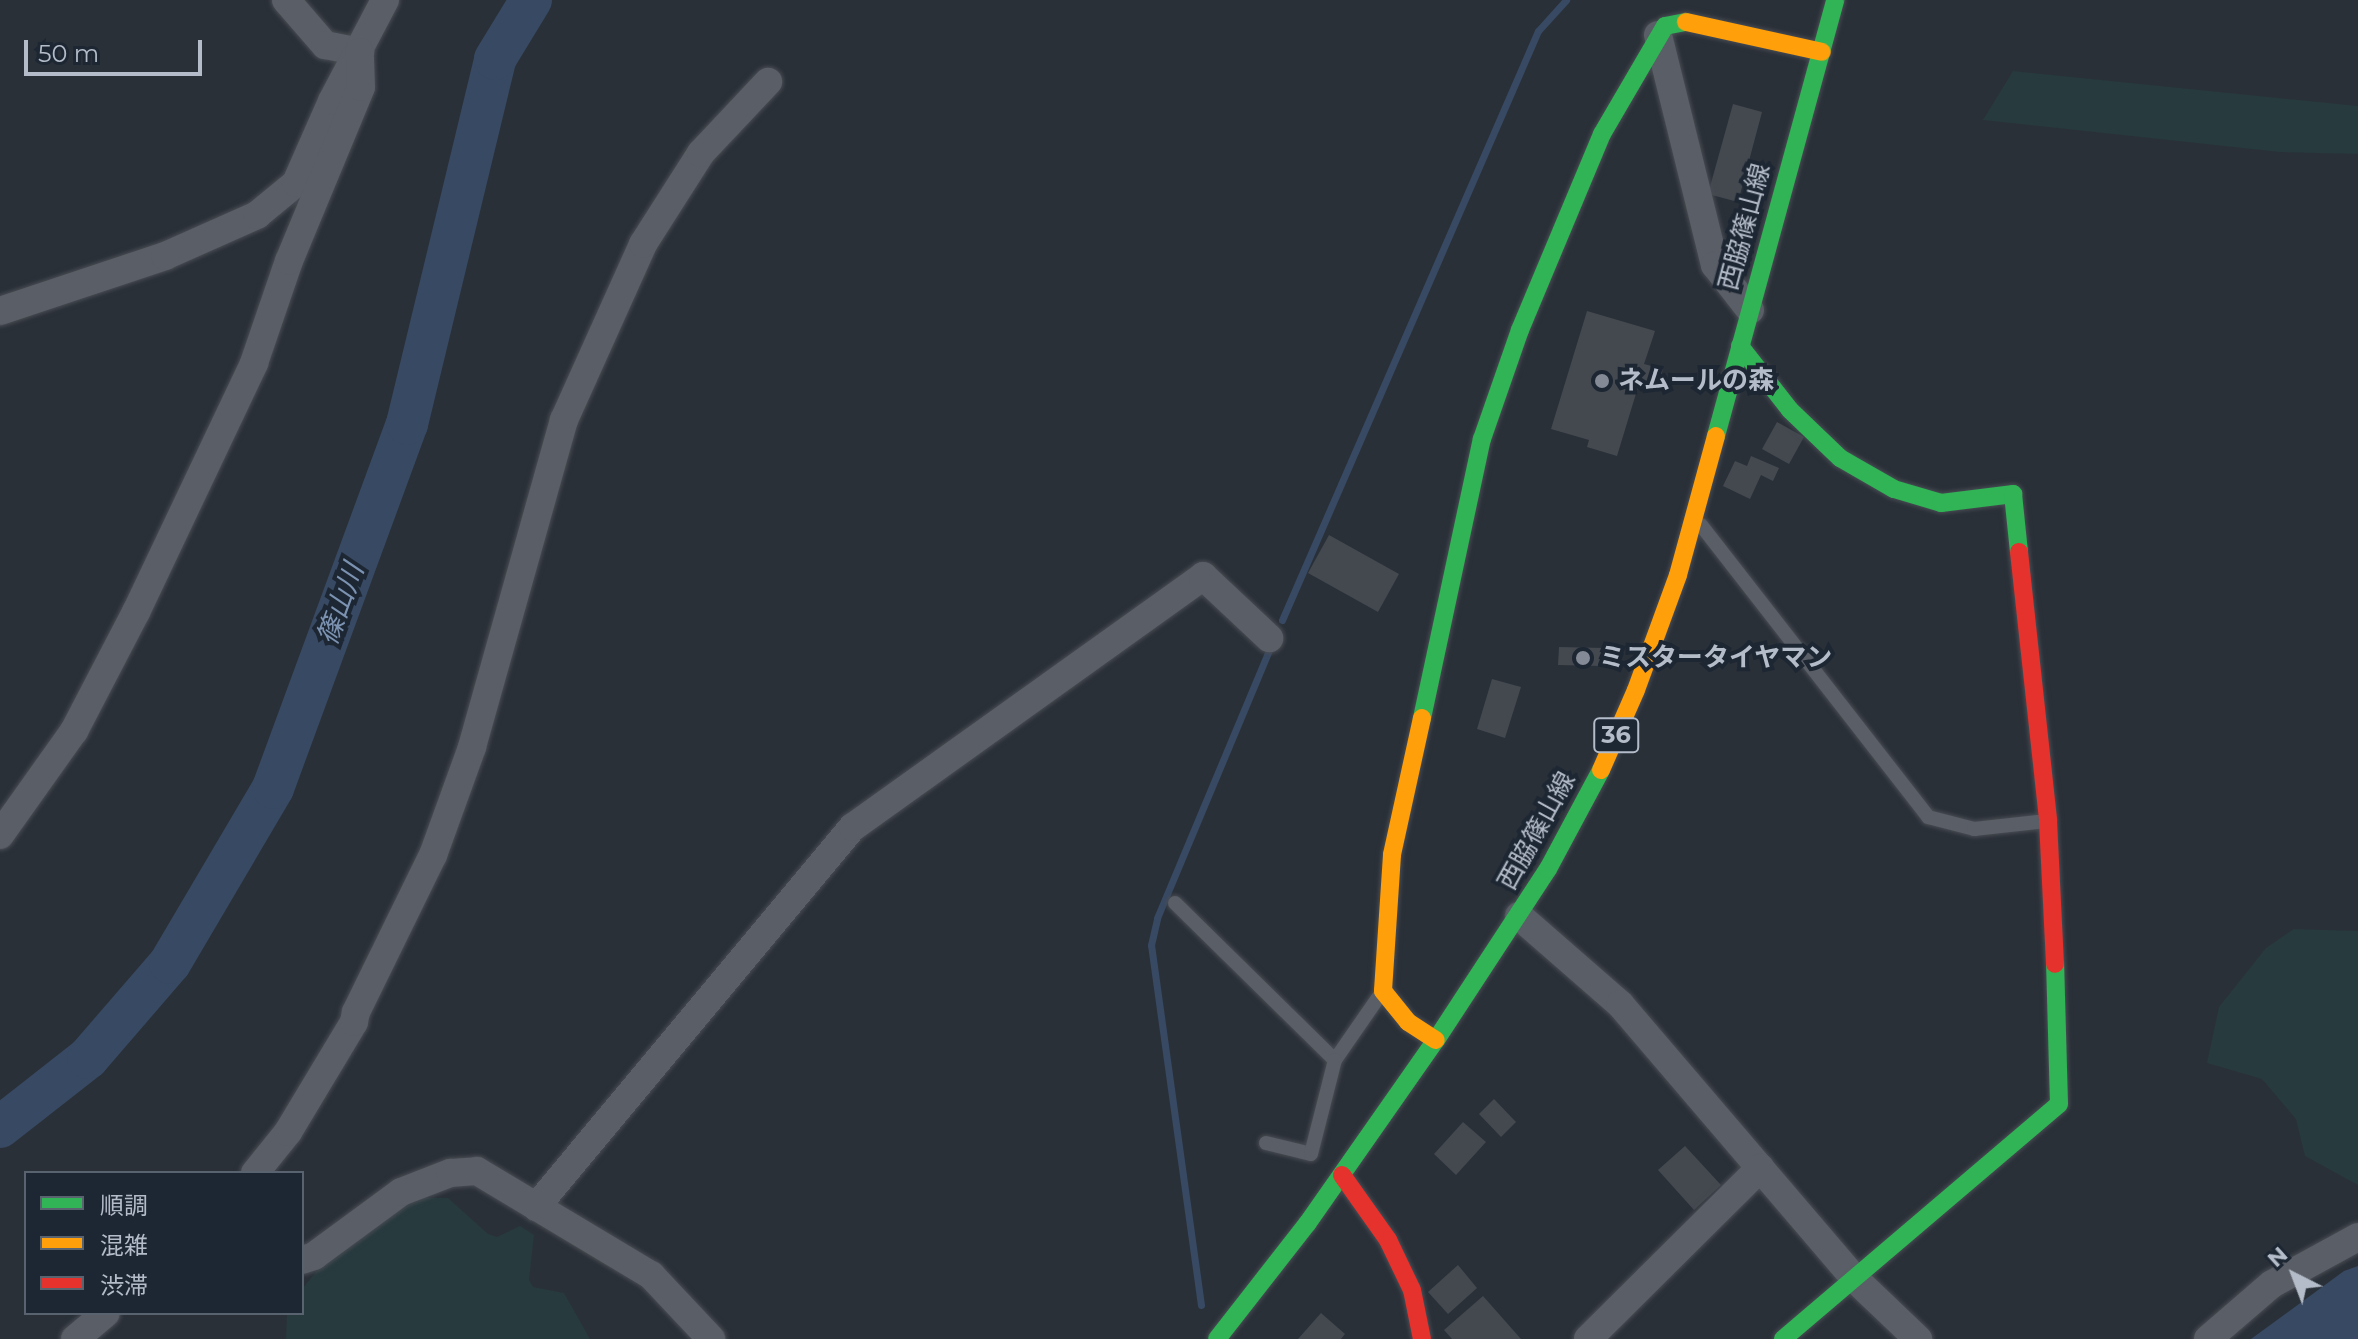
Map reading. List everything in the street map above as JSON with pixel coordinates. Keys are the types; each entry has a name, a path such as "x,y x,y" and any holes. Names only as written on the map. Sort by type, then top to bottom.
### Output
{"street":[{"path":"286,0 325,45 360,52"},
{"path":"0,311 165,256 257,215 296,183 332,101 385,0"},
{"name":"西脇篠山線","path":"1217,1339 1342,1175 1436,1040 1519,916 1595,783 1630,703 1678,575 1835,0"},
{"path":"1436,1040 1408,1022 1383,991 1392,855 1482,439 1520,330 1602,134 1665,26 1681,21 1823,46"},
{"path":"1658,35 1715,265 1750,310"},
{"path":"0,835 74,731 136,612 254,363 289,261 361,87 360,52"},
{"path":"257,1171 288,1132 354,1022 356,1012 433,855 476,733 564,420 643,244 701,153 768,82"},
{"path":"1740,346 1790,410 1840,458 1894,489 1941,503 2013,494 2048,821 2059,1104 1856,1280 1783,1339"},
{"path":"536,1207 853,827 1203,576 1269,638"},
{"path":"1519,916 1620,1004 1856,1280 1918,1339"},
{"path":"1588,1339 1760,1168"},
{"path":"304,1259 314,1256 401,1192 450,1173 477,1171 651,1275 711,1339"},
{"path":"1342,1175 1385,1233 1412,1290 1422,1339"},
{"path":"2208,1339 2272,1284 2358,1237"},
{"path":"75,1339 104,1315"}],"lane":[{"path":"1694,515 1928,817 1974,829 2048,821"},
{"path":"1175,903 1335,1060"},
{"path":"1266,1143 1311,1154 1335,1060 1383,991"}],"green space":[{"path":"2013,71 2358,106 2358,154 2280,152 1983,120"},
{"path":"2294,929 2358,931 2358,1185 2305,1156 2296,1119 2262,1079 2207,1063 2219,1007 2266,948"},
{"path":"423,1198 448,1198 488,1234 497,1237 520,1226 534,1235 529,1280 533,1287 564,1293 590,1339 286,1339 287,1315 304,1315 304,1287 346,1236"}],"water":[{"path":"2358,1266 2358,1339 2251,1339 2344,1271"}],"building":[{"path":"1733,104 1762,112 1738,202 1708,194"},
{"path":"1587,311 1655,331 1644,364 1663,369 1656,392 1638,387 1617,456 1587,447 1589,440 1551,429"},
{"path":"1777,422 1804,437 1789,464 1762,449"},
{"path":"1751,456 1779,468 1773,481 1761,475 1750,499 1723,486 1735,461 1747,466"},
{"path":"1329,535 1399,574 1378,612 1308,573"},
{"path":"1559,647 1604,648 1603,666 1558,665"},
{"path":"1492,679 1521,687 1505,738 1477,729"},
{"path":"1494,1099 1516,1122 1501,1137 1479,1114"},
{"path":"1463,1122 1486,1142 1456,1175 1434,1154"},
{"path":"1685,1146 1721,1185 1694,1210 1658,1170"},
{"path":"1458,1265 1477,1288 1448,1314 1428,1292"},
{"path":"1483,1296 1521,1339 1452,1339 1444,1330"},
{"path":"1321,1313 1345,1334 1341,1339 1298,1339"}],"waterway":[{"name":"篠山川","path":"0,1127 88,1058 170,963 273,788 407,424 495,59 531,0"},
{"path":"1282,620 1538,31 1566,0"},
{"path":"1201,1305 1151,945 1157,918 1271,645"}],"traffic: fast":[{"path":"1716,436 1835,0"},
{"path":"1422,718 1482,439 1520,330 1602,134 1665,26 1686,22"},
{"path":"1740,346 1790,410 1840,458 1894,489 1941,503 2013,494 2019,552"},
{"path":"1217,1339 1307,1224 1436,1040 1548,869 1601,770"},
{"path":"1783,1339 2059,1104 2055,964"}],"traffic: slow":[{"path":"1686,22 1822,52"},
{"path":"1601,770 1636,690 1678,575 1716,436"},
{"path":"1422,718 1392,855 1383,991 1408,1022 1436,1040"}],"traffic: jam":[{"path":"2019,552 2048,821 2055,964"},
{"path":"1342,1175 1388,1240 1412,1290 1422,1339"}],"place":[{"name":"ネムールの森","path":"1602,381"},
{"name":"ミスタータイヤマン","path":"1583,658"}]}
